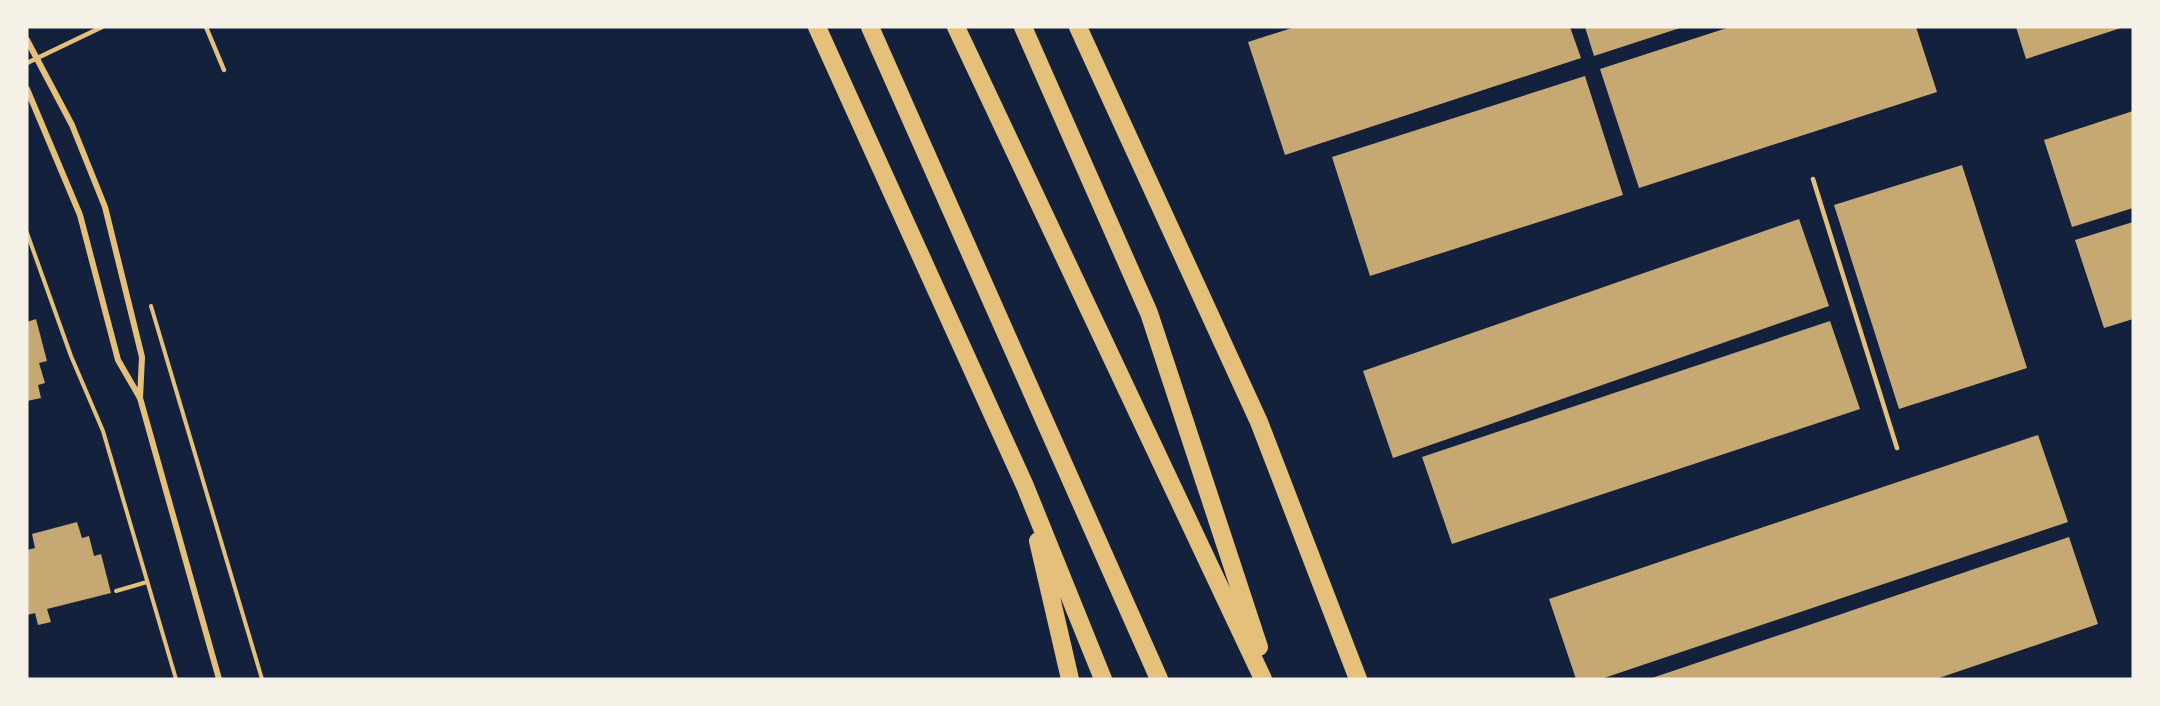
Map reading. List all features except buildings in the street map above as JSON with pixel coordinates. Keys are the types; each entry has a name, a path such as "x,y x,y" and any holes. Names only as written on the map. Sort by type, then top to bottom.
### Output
{"highway":[{"path":"817,27 1025,486 1103,679"},
{"path":"870,27 1160,679"},
{"path":"956,27 1263,679"},
{"path":"1023,27 1149,313 1269,679"},
{"path":"1078,27 1259,422 1358,679"},
{"path":"1025,486 1070,679"}],"street":[{"path":"27,40 72,125 105,207 142,357 140,398"},
{"path":"27,89 80,215 118,360 140,398 219,679"}],"lane":[{"path":"27,63 102,27"},
{"path":"206,27 224,70"},
{"path":"1813,179 1898,448"}],"path":[{"path":"27,233 71,356 103,431 176,679"},
{"path":"220,536 262,679"},
{"path":"116,591 147,582"}]}
